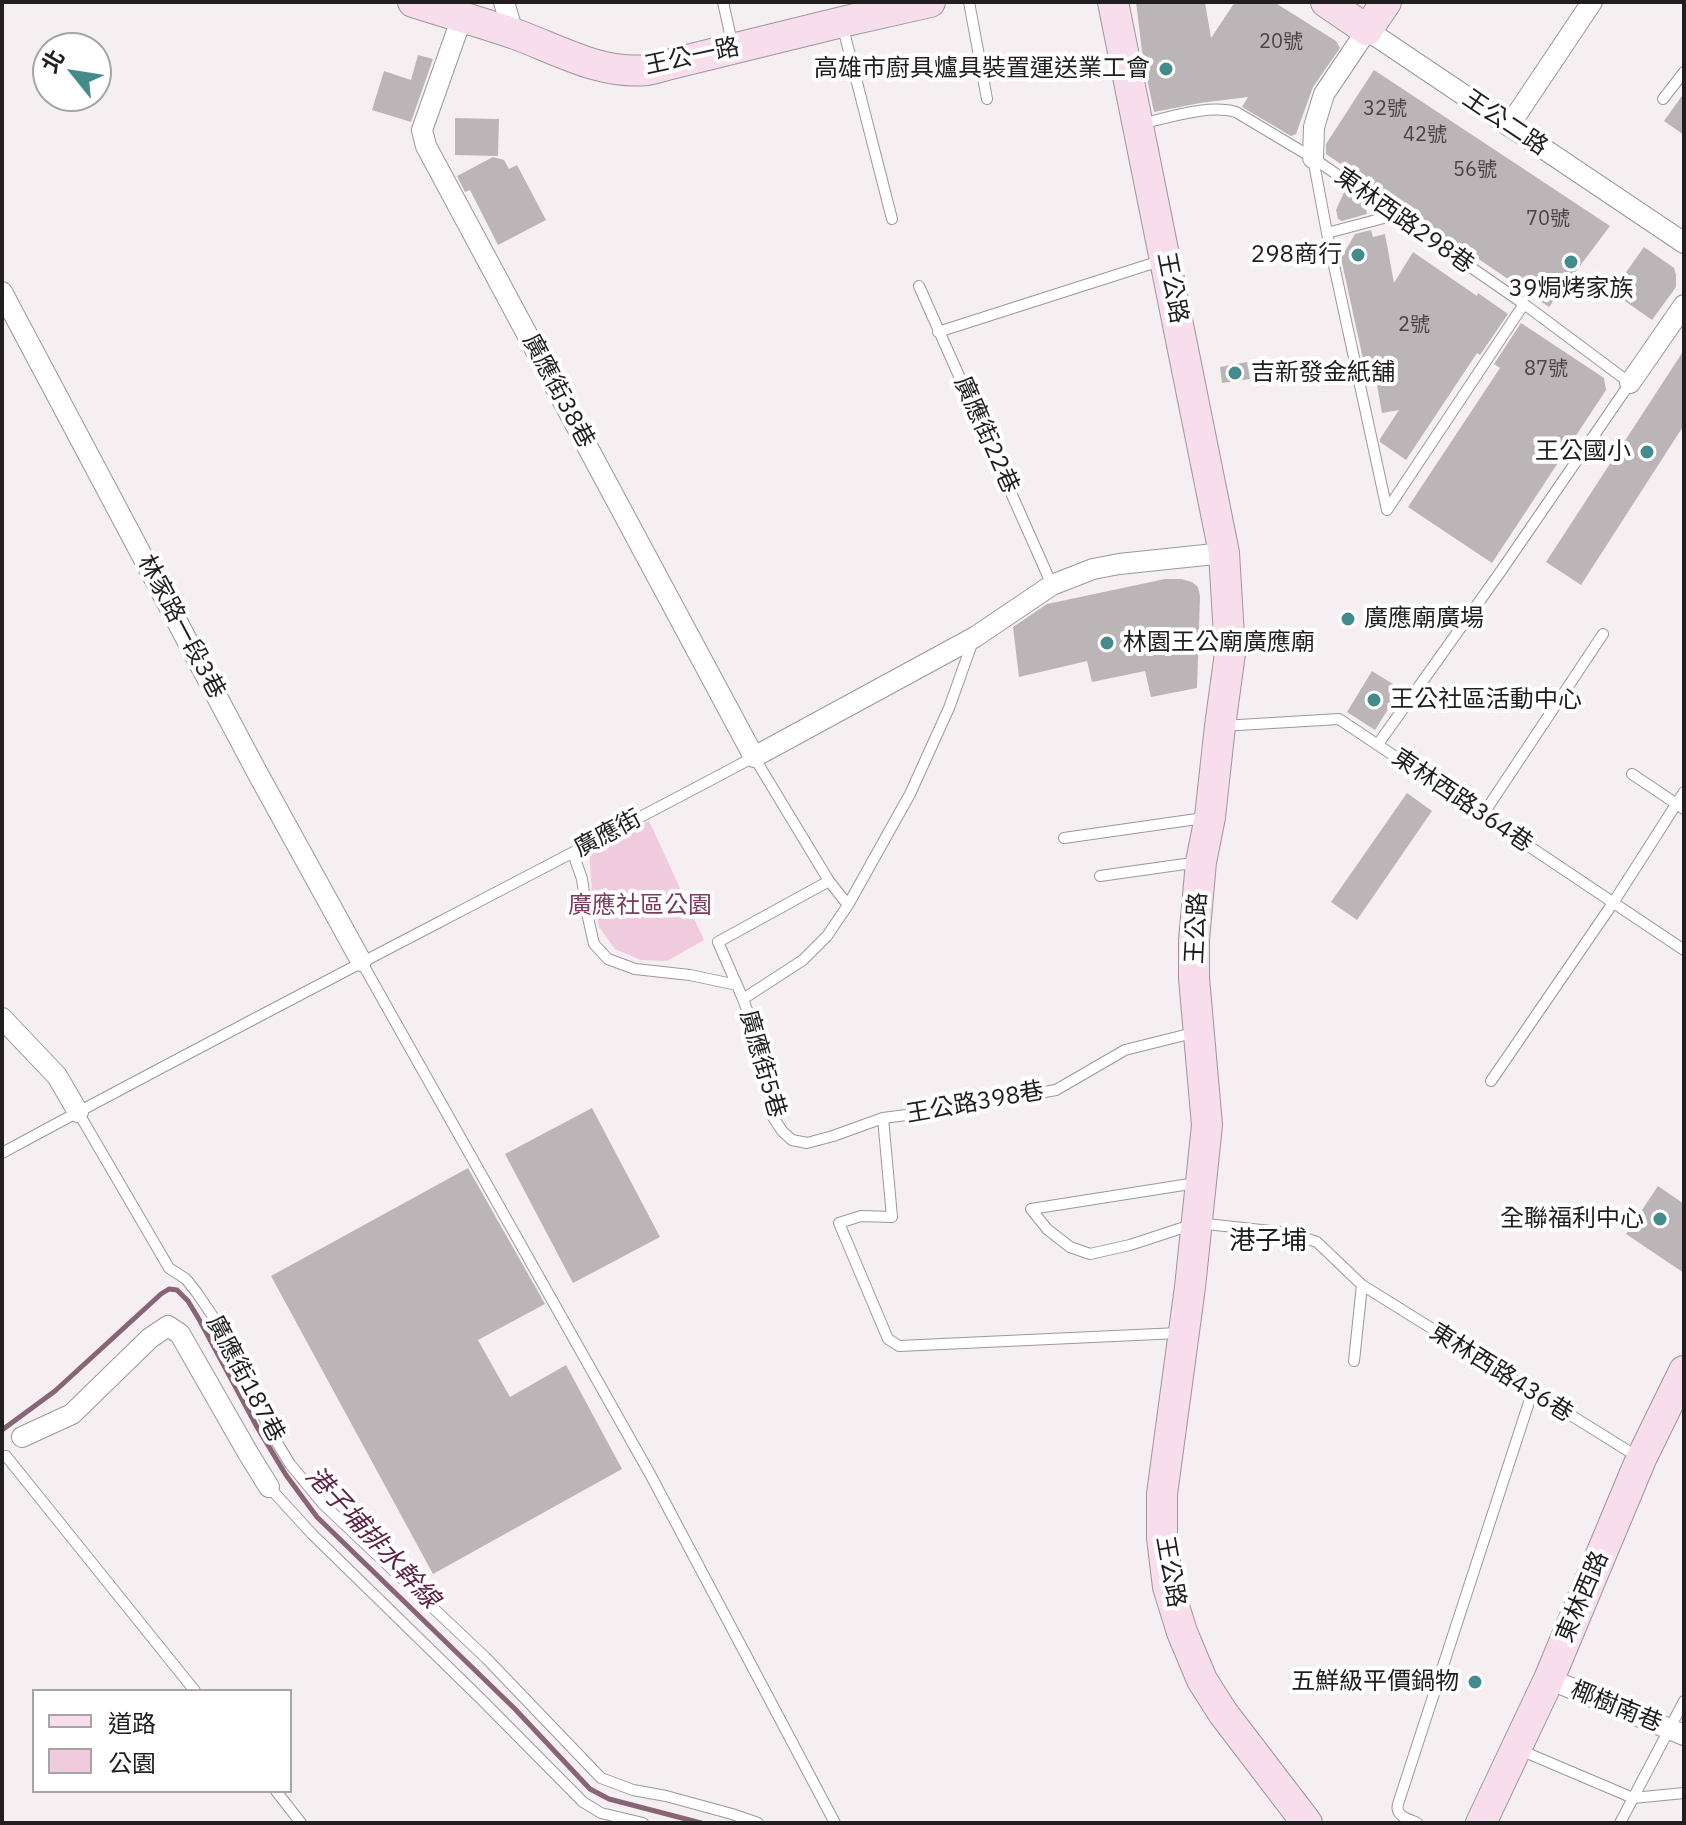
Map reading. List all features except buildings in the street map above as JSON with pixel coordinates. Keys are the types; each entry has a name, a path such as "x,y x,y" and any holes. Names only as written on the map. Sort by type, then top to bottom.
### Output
{"street":[{"name":"王公一路","path":"413,2 513,33 587,62 627,70 647,70 734,49 838,12 930,2"},
{"path":"504,2 513,33"},
{"name":"王公路","path":"1113,2 1224,553 1230,653 1210,817 1201,862 1194,940 1194,978 1207,1125 1162,1494 1162,1538 1168,1587 1202,1680 1223,1713 1307,1823"},
{"name":"王公二路","path":"1326,2 1684,243"},
{"path":"1313,158 1314,127 1324,94 1386,2"},
{"path":"1509,126 1592,2"},
{"name":"廣應街38巷","path":"462,17 422,130 426,146 754,757"},
{"name":"林家路一段3巷","path":"2,292 361,961"},
{"path":"1630,383 1684,305"},
{"name":"廣應街","path":"754,757 975,637 1052,585 1093,569 1119,564 1224,553"},
{"path":"2,1018 57,1076 78,1112"},
{"path":"22,1437 72,1414 150,1338 168,1326 180,1334 269,1487"},
{"name":"東林西路","path":"1481,1823 1549,1679 1641,1459 1684,1373"},
{"name":"椰樹南巷","path":"1549,1679 1677,1732"}],"lane":[{"path":"723,2 734,49"},
{"path":"969,2 987,99"},
{"path":"838,12 892,219"},
{"path":"1663,99 1684,72"},
{"path":"1139,124 1212,109 1227,109 1313,158"},
{"name":"東林西路298巷","path":"1313,158 1524,304 1630,383"},
{"name":"東林西路298巷","path":"1313,158 1387,510 1524,304"},
{"path":"1327,233 1395,215"},
{"path":"938,332 1166,259"},
{"name":"廣應街22巷","path":"919,286 1052,585"},
{"path":"1378,744 1630,383"},
{"path":"1482,816 1603,634"},
{"path":"743,999 803,960 827,936 848,905 910,794 949,708 975,637"},
{"name":"東林西路364巷","path":"1220,726 1339,719 1684,950"},
{"path":"754,757 829,881 848,905"},
{"name":"廣應街","path":"2,1153 361,961 754,757"},
{"path":"1632,774 1680,806"},
{"path":"1491,1081 1680,806 1684,792"},
{"path":"1064,838 1210,817"},
{"path":"573,853 582,879 594,944 608,959 635,969 690,975 737,985"},
{"path":"1100,876 1201,862"},
{"name":"廣應街5巷","path":"829,881 718,942 766,1061 773,1117 782,1131 792,1140 807,1143 883,1118"},
{"path":"361,961 650,1474 835,1823"},
{"name":"王公路398巷","path":"883,1118 1056,1090 1125,1050 1199,1032"},
{"name":"廣應街187巷","path":"78,1112 169,1268 186,1279 233,1346 271,1433 290,1464 323,1504 486,1658 601,1778 633,1790 666,1796 758,1823"},
{"path":"883,1118 892,1217 861,1216 839,1223 888,1339 899,1346 1184,1332"},
{"name":"東林西路436巷","path":"1202,1182 1031,1209 1047,1229 1070,1247 1090,1254 1130,1245 1197,1223 1289,1233 1317,1242 1362,1285 1641,1459"},
{"path":"1354,1361 1362,1285"},
{"path":"1417,1823 1399,1815 1397,1809 1532,1393"},
{"path":"22,1437 4,1459 193,1689"},
{"path":"269,1487 312,1534 583,1802 601,1813 643,1823"},
{"path":"1620,1823 1677,1732 1684,1701"},
{"path":"1517,1748 1633,1798 1684,1793"},
{"path":"278,1793 301,1823"}],"green space":[{"name":"廣應社區公園","path":"649,821 704,940 667,961 641,960 615,949 599,927 592,890 589,852"}],"waterway":[{"name":"港子埔排水幹線","path":"2,1430 55,1391 161,1294 169,1289 177,1290 200,1321 286,1475 317,1517 515,1709 590,1789 609,1799 701,1823"}],"place":[{"name":"高雄市廚具爐具裝置運送業工會","path":"1166,69"},
{"name":"298商行","path":"1358,255"},
{"name":"39焗烤家族","path":"1571,262"},
{"name":"吉新發金紙舖","path":"1235,373"},
{"name":"王公國小","path":"1647,452"},
{"name":"廣應廟廣場","path":"1348,619"},
{"name":"林園王公廟廣應廟","path":"1107,643"},
{"name":"王公社區活動中心","path":"1374,700"},
{"name":"全聯福利中心","path":"1660,1219"},
{"name":"五鮮級平價鍋物","path":"1475,1682"}],"district":[{"name":"港子埔","path":"1268,1241"}]}
